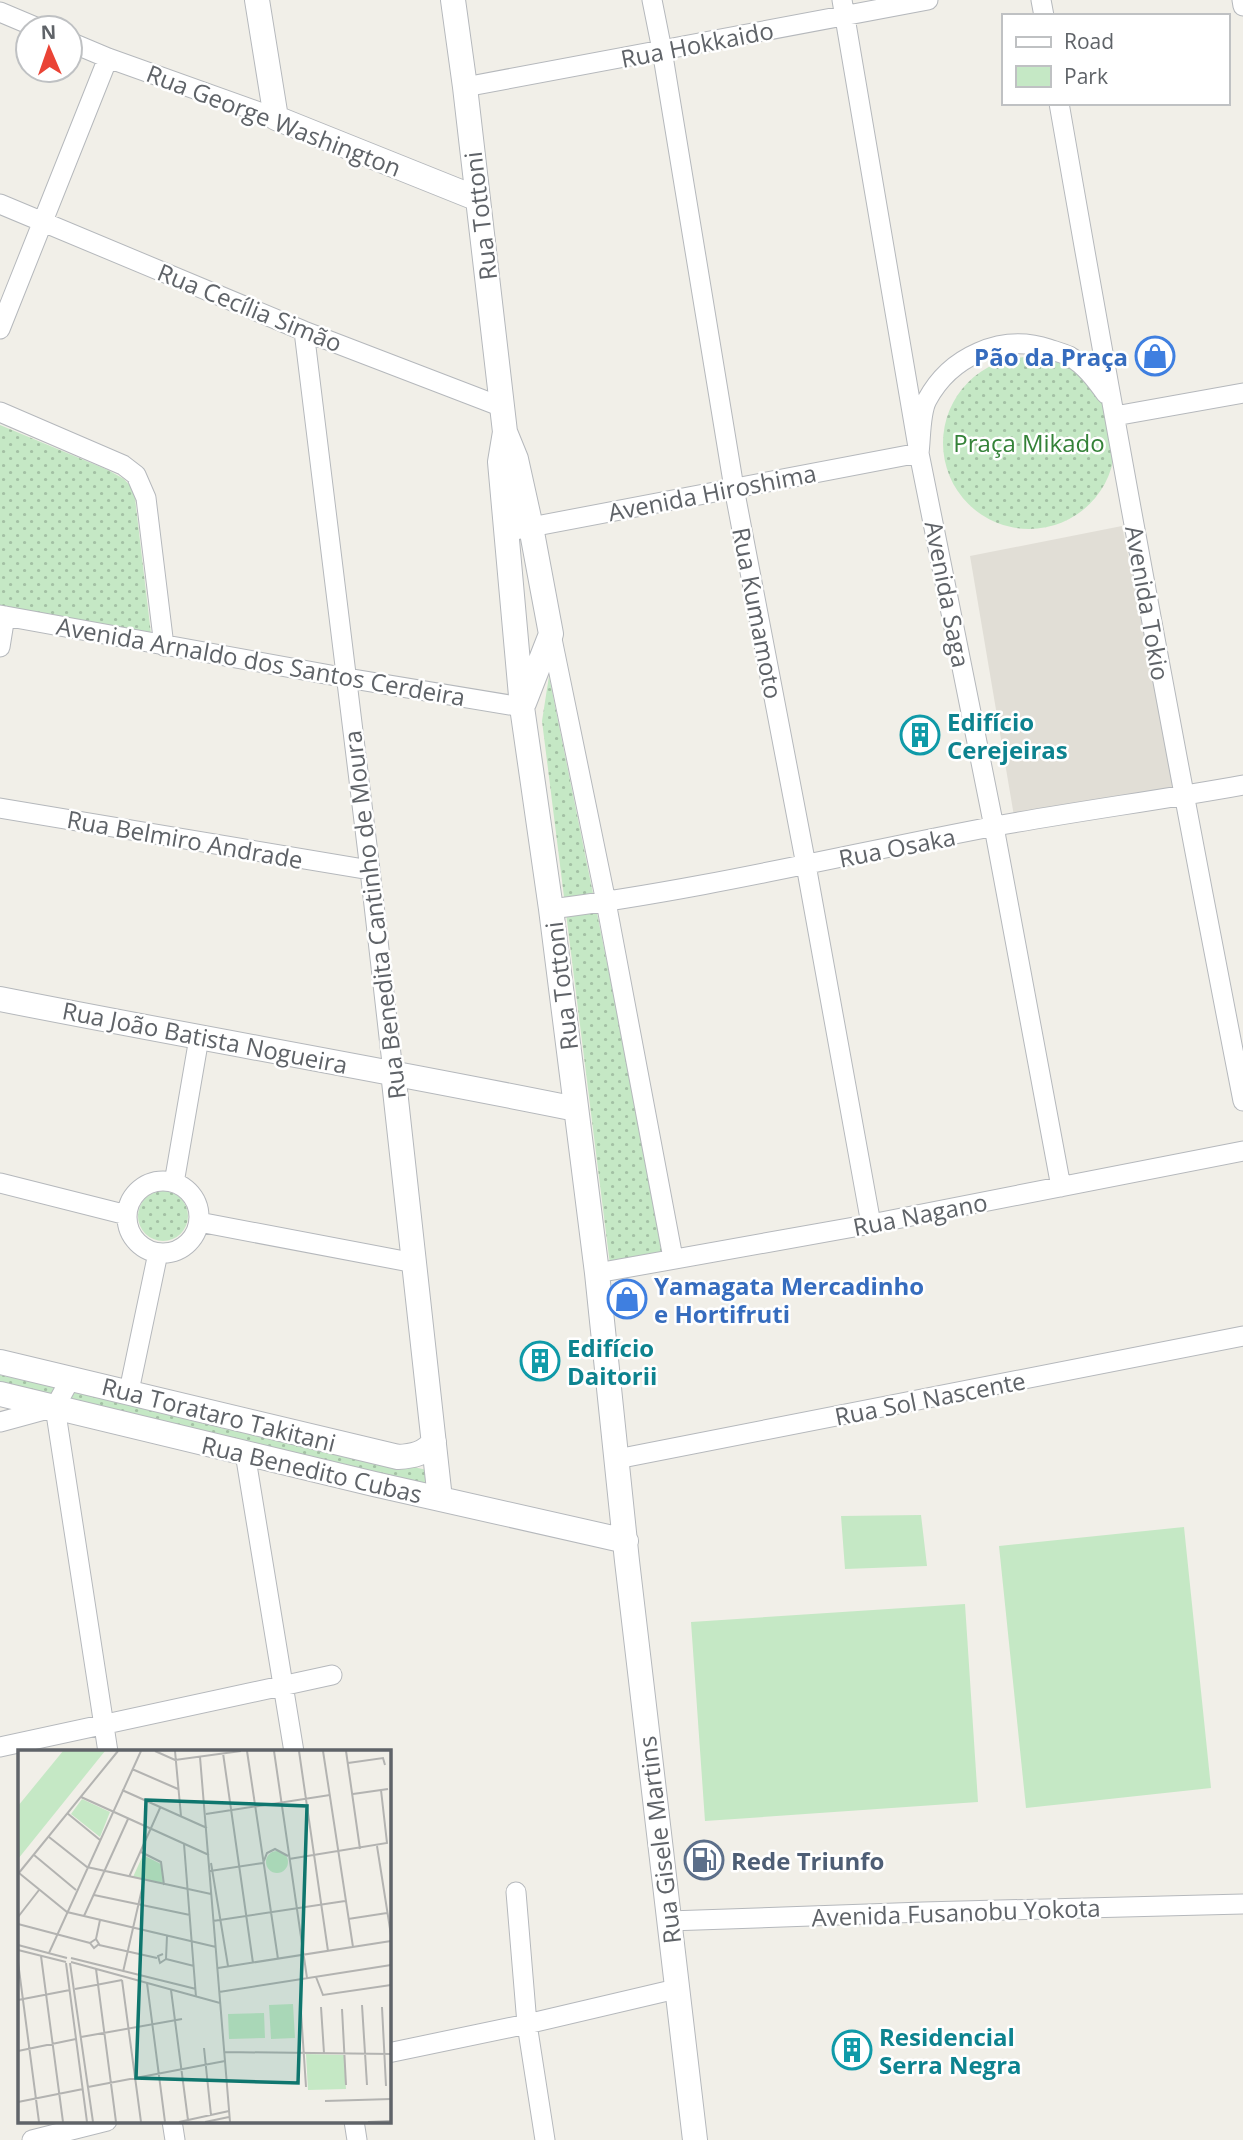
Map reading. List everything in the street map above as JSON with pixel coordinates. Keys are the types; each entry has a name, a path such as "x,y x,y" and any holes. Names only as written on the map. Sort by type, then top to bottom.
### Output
{"street":[{"path":"257,0 276,118"},
{"name":"Rua Tottoni","path":"453,0 466,87 505,432 516,459 531,527 606,902 673,1258"},
{"name":"Rua Kumamoto","path":"652,0 734,488 871,1224"},
{"name":"Rua Hokkaido","path":"466,87 662,50 843,8 928,0"},
{"path":"1242,0 1243,6"},
{"name":"Avenida Saga","path":"843,8 919,453 995,827 1061,1187"},
{"name":"Rua George Washington","path":"84,48 276,118 478,199"},
{"path":"0,329 108,58"},
{"name":"Avenida Tokio","path":"1059,105 1183,796 1243,1101"},
{"name":"Rua Cecília Simão","path":"0,204 304,331 502,407"},
{"name":"Rua Benedita Cantinho de Moura","path":"304,331 370,870 440,1499"},
{"path":"919,453 925,403 945,373 974,353 1008,343 1035,344 1069,356 1096,378 1112,408 1243,393"},
{"path":"0,412 122,465 135,475 146,498 164,646"},
{"name":"Rua Tottoni","path":"505,432 500,462 522,706 551,909 597,1273 626,1541"},
{"name":"Avenida Hiroshima","path":"505,532 919,453"},
{"path":"0,647 3,615"},
{"name":"Avenida Arnaldo dos Santos Cerdeira","path":"3,615 164,646 522,706"},
{"path":"522,706 551,634"},
{"name":"Rua Osaka","path":"551,909 606,902 995,827 1243,785"},
{"name":"Rua Belmiro Andrade","path":"0,808 370,870"},
{"name":"Rua João Batista Nogueira","path":"0,999 576,1109"},
{"path":"174,1183 199,1038"},
{"name":"Rua Nagano","path":"597,1273 871,1224 1243,1151"},
{"path":"162,1181 174,1183 192,1195 198,1206 197,1231 187,1244 176,1251 158,1253 143,1247 134,1238 128,1227 127,1214 131,1200 139,1190 162,1181"},
{"path":"0,1183 127,1214"},
{"path":"199,1222 415,1263"},
{"path":"129,1391 158,1253"},
{"name":"Rua Sol Nascente","path":"617,1459 1243,1336"},
{"name":"Rua Torataro Takitani","path":"0,1362 382,1454 410,1456 428,1449 434,1442"},
{"path":"71,1378 55,1407 108,1750"},
{"name":"Rua Benedito Cubas","path":"0,1394 374,1484 626,1541"},
{"path":"0,1422 55,1407"},
{"path":"245,1453 294,1750"},
{"path":"374,1484 384,1463 382,1454"},
{"name":"Rua Gisele Martins","path":"626,1541 695,2140"},
{"path":"0,1747 332,1675"},
{"path":"516,1892 527,2024 545,2140"},
{"name":"Avenida Fusanobu Yokota","path":"669,1921 1243,1904"},
{"path":"390,2053 676,1989"},
{"path":"32,2140 103,2122"},
{"path":"172,2122 175,2140"},
{"path":"354,2122 357,2140"}],"shaded area":[{"path":"1122,526 1177,788 1015,822 970,556"}],"green space":[{"name":"Praça Mikado","path":"1029,357 1062,364 1090,382 1108,410 1115,443 1108,476 1090,504 1062,522 1029,529 996,522 968,504 950,476 943,443 950,410 968,382 996,364"},
{"path":"0,425 108,470 124,479 134,490 151,634 0,607"},
{"path":"549,676 666,1254 610,1265 542,721"},
{"path":"163,1191 181,1198 188,1216 181,1234 163,1241 145,1234 138,1216 145,1198"},
{"path":"0,1375 427,1470 429,1485 0,1391"},
{"path":"921,1515 927,1566 845,1569 841,1516"},
{"path":"1184,1527 1211,1788 1026,1808 999,1546"},
{"path":"965,1604 978,1802 705,1821 691,1622"}],"place":[{"name":"Pão da Praça","path":"1155,356"},
{"name":"Edifício Cerejeiras","path":"920,735"},
{"name":"Yamagata Mercadinho e Hortifruti","path":"627,1299"},
{"name":"Edifício Daitorii","path":"540,1361"},
{"name":"Rede Triunfo","path":"704,1860"},
{"name":"Residencial Serra Negra","path":"852,2050"}]}
